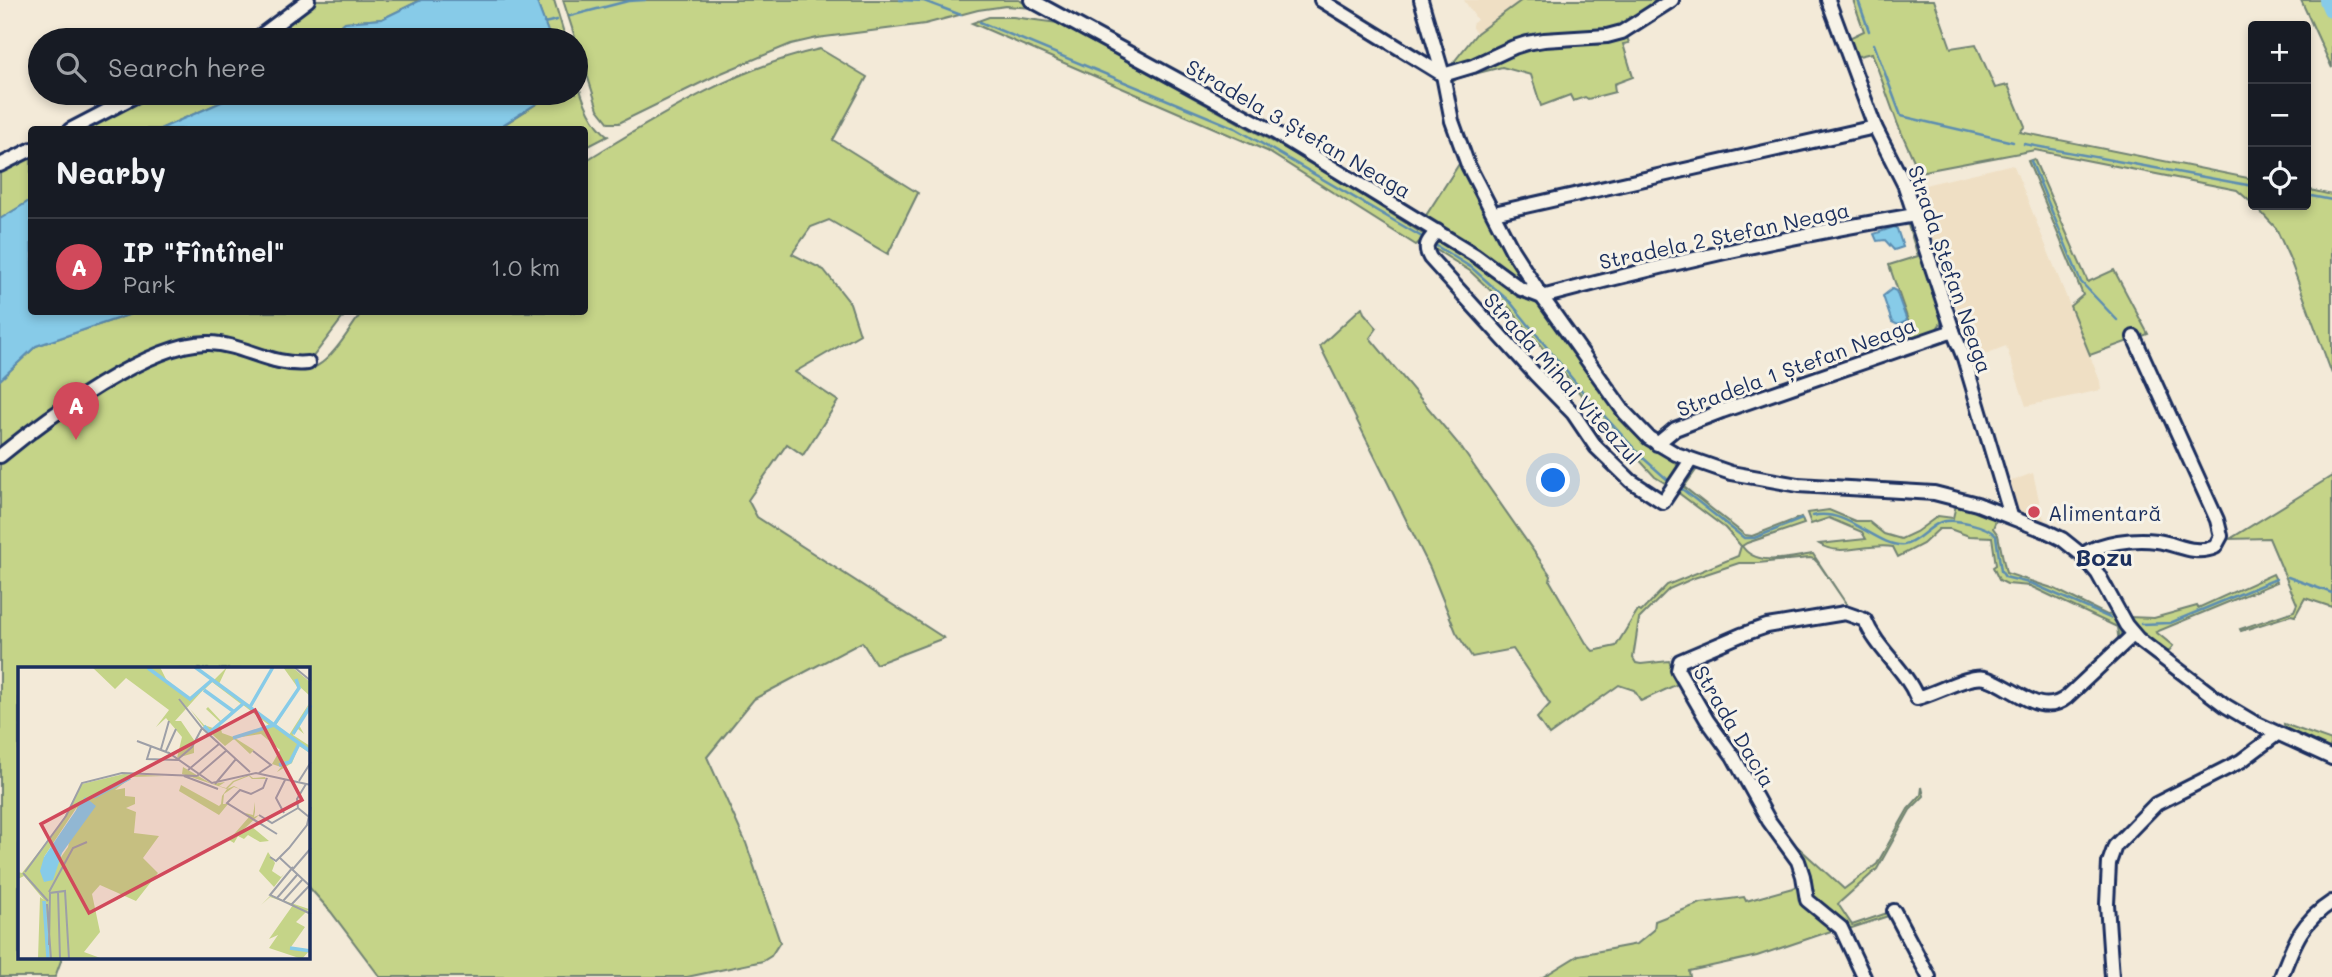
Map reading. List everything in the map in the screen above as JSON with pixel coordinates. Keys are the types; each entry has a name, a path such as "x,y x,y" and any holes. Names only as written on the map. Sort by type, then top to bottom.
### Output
{"street":[{"path":"271,28 308,0"},
{"name":"Stradela 3 Ștefan Neaga","path":"1031,0 1274,132 1475,255 1521,289 1542,297"},
{"path":"1321,0 1443,75 1473,66 1527,43 1622,32 1672,0"},
{"name":"Strada Mihai Viteazul","path":"1421,0 1460,146 1513,250 1542,297 1625,413 1657,444 1691,460 1731,473 1798,485 1934,493 1960,499 2011,516 2062,539 2082,555 2098,574 2133,635 2213,697 2253,722 2332,758"},
{"name":"Strada Ștefan Neaga","path":"1828,0 1875,127 1905,186 1964,358 2011,516"},
{"path":"78,126 118,105"},
{"path":"1494,213 1875,127"},
{"path":"0,165 28,151"},
{"name":"Stradela 2 Ștefan Neaga","path":"1542,297 1636,272 1744,248 1915,215"},
{"name":"Strada Mihai Viteazul","path":"1437,231 1426,244 1425,249 1430,258 1573,413 1596,447 1631,481 1663,502 1691,460"},
{"name":"Stradela 1 Ștefan Neaga","path":"1657,444 1675,429 1722,411 1953,331"},
{"path":"2082,555 2101,546 2148,541 2158,541 2186,551 2207,551 2215,547 2221,536 2217,520 2134,337"},
{"path":"0,456 71,403 140,362 176,347 212,342 286,363 308,363"},
{"name":"Strada Dacia","path":"1864,977 1841,928 1807,900 1798,861 1769,821 1733,756 1685,684 1678,670 1680,661 1768,626 1848,613 1865,620 1870,633 1912,685 1917,698 1933,695 1977,677 1987,678 2034,702 2050,705 2060,703 2133,635"},
{"path":"2112,977 2107,928 2107,892 2109,863 2115,846 2155,804 2241,761 2277,734"},
{"path":"2281,977 2301,929 2310,918 2332,902"},
{"path":"1894,911 1929,977"}],"shaded area":[{"path":"1464,0 1522,0 1477,33 1472,24 1477,20"},
{"path":"2014,166 2100,381 2101,390 2026,406 2006,346 1980,356 1969,348 1953,294 1912,188"},
{"path":"2033,473 2046,524 2013,508 2006,483"}],"green space":[{"path":"314,0 421,0 382,19 345,22 338,28 277,28"},
{"path":"536,0 554,0 562,28 546,28"},
{"path":"563,0 1019,0 1034,8 1006,6 978,10 925,24 791,44 719,74 619,123 609,123 598,109 588,78 588,28 572,28"},
{"path":"1522,0 1667,0 1625,28 1555,36 1454,67 1453,63 1477,33"},
{"path":"1853,0 1934,0 1951,48 1976,44 1995,88 2008,85 2025,126 2020,132 2248,178 2248,200 2237,190 2035,150 1919,172 1898,125 1872,53 1854,57 1847,39 1864,31"},
{"path":"2301,0 2332,0 2332,68 2311,21"},
{"path":"989,17 1058,23 1315,165 1426,236 1416,245 1267,151 972,23"},
{"path":"1627,37 1629,43 1623,44 1633,77 1614,84 1615,92 1573,101 1570,95 1541,106 1531,75 1502,67 1458,78 1451,83 1455,75 1531,46"},
{"path":"820,49 867,77 833,140 918,193 888,254 829,220 811,227 792,254 824,270 850,303 860,334 795,372 838,401 803,455 787,444 748,500 757,517 944,638 876,664 862,642 754,699 707,757 746,843 780,942 771,956 763,961 687,977 380,977 310,888 310,667 18,667 18,960 61,960 55,977 0,977 0,380 36,346 128,315 345,315 312,358 301,360 279,357 227,339 232,353 274,368 296,371 307,370 323,362 360,315 588,315 588,159 698,95 788,57"},
{"path":"127,105 215,105 167,126 88,126"},
{"path":"535,105 586,105 591,116 608,136 588,146 588,126 502,126"},
{"path":"28,156 28,202 0,219 0,170"},
{"path":"1461,158 1529,286 1523,287 1471,244 1425,217"},
{"path":"2034,159 2088,282 2114,270 2148,334 2090,355 2070,306 2083,295 2028,161"},
{"path":"2311,190 2332,195 2332,374 2289,257 2276,228 2259,210 2311,210"},
{"path":"1910,219 1944,318 1934,333 1913,340 1889,265 1918,256 1907,222"},
{"path":"1436,243 1441,243 1475,262 1518,294 1541,304 1602,390 1675,458 1678,470 1670,486 1655,477 1592,408 1511,310 1470,271 1433,248"},
{"path":"1362,307 1377,328 1370,338 1460,446 1551,576 1550,581 1593,651 1616,646 1638,610 1641,612 1667,585 1738,556 1741,546 1725,528 1676,491 1697,466 1748,480 1749,483 1697,469 1684,487 1745,535 1752,536 1801,517 1804,524 1742,546 1748,553 1765,559 1813,554 1847,605 1819,564 1810,558 1739,563 1694,578 1669,589 1639,619 1633,658 1636,663 1641,664 1669,661 1680,683 1641,701 1634,690 1619,685 1549,735 1537,718 1550,704 1513,649 1472,657 1456,632 1430,568 1320,346"},
{"path":"2332,476 2332,607 2305,598 2295,616 2241,631 2240,629 2294,611 2297,604 2269,538 2230,539"},
{"path":"1956,505 1997,518 1993,528 1998,535 2006,573 2055,589 2107,615 2114,614 2121,632 2119,642 2117,627 2030,586 2007,584 1999,580 1993,567 1996,565 1992,537 1969,536 1950,529 1939,529 1923,544 1898,557 1893,547 1836,550 1819,544 1866,539 1862,532 1829,518 1811,524 1807,513 1829,510 1855,521 1868,521 1884,534 1901,539 1938,516 1953,518"},
{"path":"2273,574 2277,582 2156,632 2173,646 2168,652 2137,631 2129,617 2154,618 2197,606 2198,608"},
{"path":"2284,724 2332,741 2329,751 2285,732"},
{"path":"1922,787 1924,796 1910,810 1877,869 1838,904 1852,925 1890,912 1891,915 1846,930 1814,904 1787,837 1844,889 1877,864 1908,809 1921,795"},
{"path":"1800,886 1837,929 1757,956 1689,971 1690,977 1543,977 1579,955 1637,944 1654,930 1655,921 1701,903 1744,897 1746,901"}],"water":[{"path":"421,0 536,0 546,28 338,28 345,22 382,19"},
{"path":"215,105 534,105 501,126 167,126"},
{"path":"28,202 28,315 128,315 36,346 0,380 0,219"},
{"path":"1894,227 1903,247 1894,250 1885,240 1877,241 1874,234"},
{"path":"1892,289 1896,291 1907,321 1898,325 1892,322 1883,296"}],"waterway":[{"path":"570,16 628,1 645,0"},
{"path":"900,0 924,1 961,15"},
{"path":"1858,0 1869,31"},
{"path":"2328,0 2332,9"},
{"path":"544,23 557,20"},
{"path":"980,22 1235,128 1422,237"},
{"path":"1874,44 1901,116 2013,142"},
{"path":"2024,144 2248,185"},
{"path":"2031,161 2081,282 2117,320"},
{"path":"1895,181 1905,209"},
{"path":"2311,196 2332,200"},
{"path":"1910,224 1919,247"},
{"path":"1435,245 1472,268 1511,303 1587,397 1642,457 1669,481"},
{"path":"1933,290 1941,317"},
{"path":"1682,489 1744,538 1754,538 1802,519"},
{"path":"1813,516 1838,517 1884,540 1904,545 1941,522 1970,523 1996,536 2001,571 2005,577 2033,584 2110,618"},
{"path":"2288,577 2332,593"},
{"path":"2141,624 2170,623 2276,579"}],"place":[{"name":"IP \"Fîntînel\"","path":"76,440"},
{"name":"Alimentară","path":"2034,512"}],"district":[{"name":"Bozu","path":"2104,556"}]}
